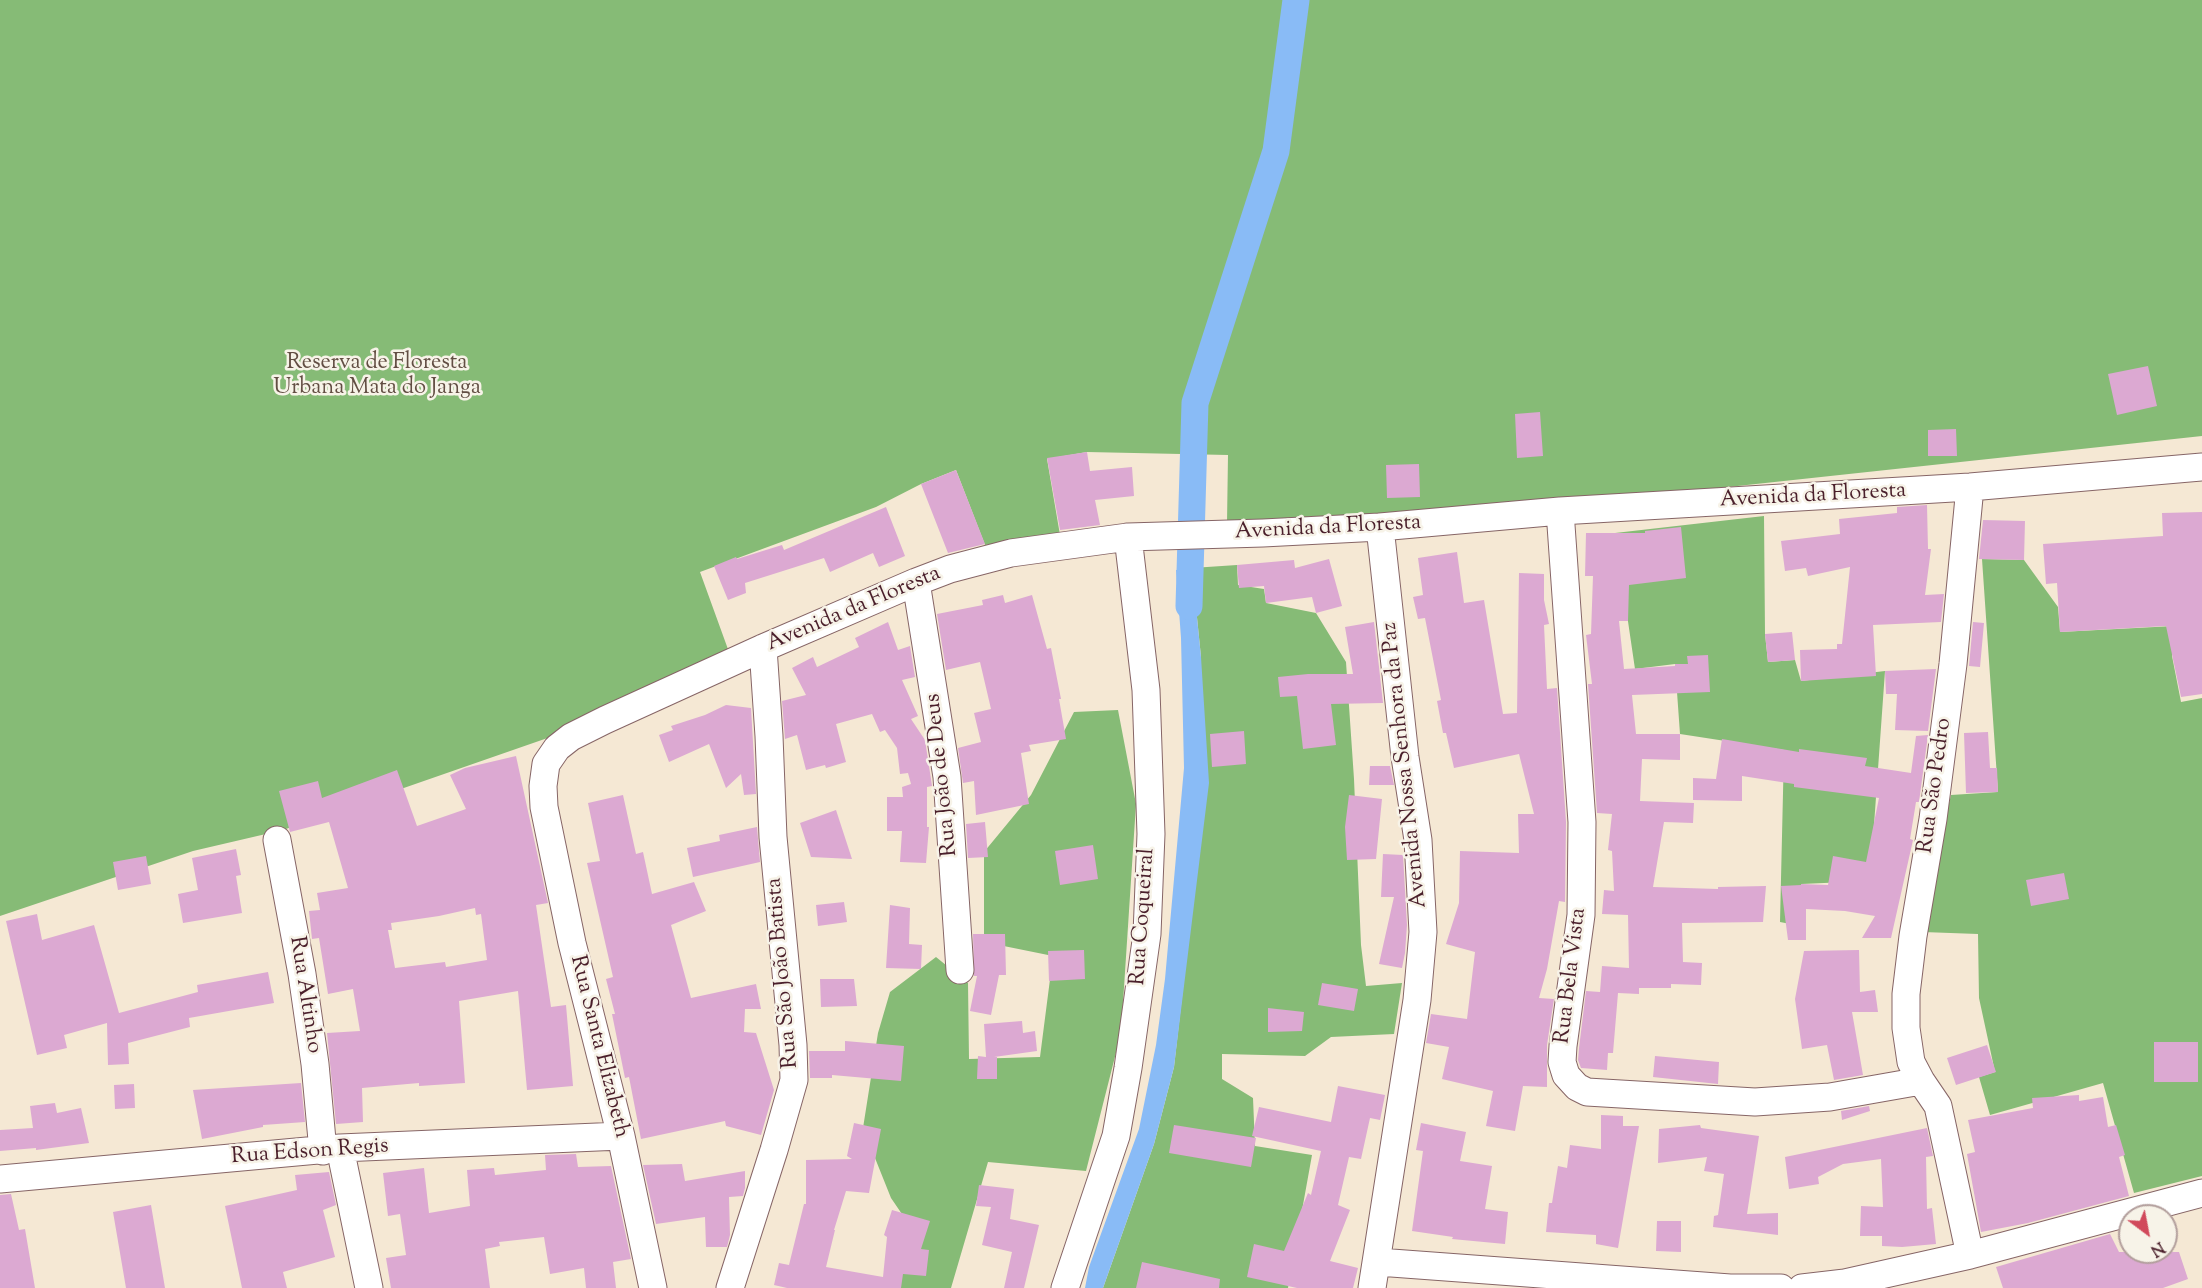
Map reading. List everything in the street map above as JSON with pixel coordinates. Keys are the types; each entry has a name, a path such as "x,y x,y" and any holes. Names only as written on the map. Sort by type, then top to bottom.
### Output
{"street":[{"name":"Avenida da Floresta","path":"544,807 543,786 546,764 564,742 605,720 763,648 916,582 950,569 1011,553 1137,537 1380,527 1560,511 1970,487 2202,466"},
{"name":"Rua São Pedro","path":"1921,1081 1911,1062 1906,1028 1906,994 1913,936 1933,819 1953,664 1970,487"},
{"name":"Rua Bela Vista","path":"1560,511 1582,822 1581,915 1563,1046 1562,1062 1566,1075 1577,1087 1587,1092 1755,1102 1830,1097 1921,1081"},
{"name":"Avenida Nossa Senhora da Paz","path":"1375,1275 1417,1000 1423,932 1418,840 1405,758 1380,527"},
{"name":"Rua Coqueiral","path":"1065,1288 1116,1136 1147,934 1150,834 1146,690 1137,537"},
{"name":"Rua João de Deus","path":"916,582 947,777 960,970"},
{"name":"Rua São João Batista","path":"730,1288 794,1080 793,1046 772,837 769,736 763,648"},
{"name":"Rua Santa Elizabeth","path":"544,807 572,943 621,1136 652,1288"},
{"name":"Rua Altinho","path":"277,840 331,1149 369,1288"},
{"path":"1921,1081 1938,1106 1970,1255"},
{"name":"Rua Edson Regis","path":"0,1179 331,1149 621,1136"},
{"path":"1802,1288 1897,1280 1970,1255 2202,1193"},
{"path":"1375,1275 1781,1288"}],"green space":[{"name":"Reserva de Floresta Urbana Mata do Janga","path":"0,0 2202,0 2202,436 1598,501 1227,523 1228,455 1087,452 1047,459 1060,535 985,545 956,470 921,484 876,507 700,572 729,652 559,734 283,830 193,851 0,916"},
{"path":"1764,516 1765,634 1768,662 1795,660 1801,681 1885,671 1870,881 1801,884 1806,927 1780,922 1784,750 1680,734 1675,664 1635,669 1615,533"},
{"path":"1982,559 2024,560 2058,607 2060,632 2174,626 2172,656 2181,702 2202,698 2202,1176 2134,1193 2103,1083 1990,1115 1979,1077 1995,1072 1979,998 1978,934 1923,932 1930,883 1951,795 1998,792"},
{"path":"1237,565 1238,585 1264,589 1266,603 1316,613 1346,662 1361,945 1366,986 1402,983 1394,1034 1331,1037 1305,1056 1222,1054 1222,1079 1253,1098 1255,1146 1312,1155 1288,1288 1103,1288 1154,1144 1174,1067 1190,927 1201,657 1192,568"},
{"path":"1118,710 1136,804 1121,1033 1086,1171 988,1162 951,1288 880,1288 919,1239 891,1198 863,1128 878,1033 890,992 936,957 968,983 969,1059 1040,1057 1053,956 984,942 984,852 1031,795 1074,712"}],"water":[{"path":"1192,568 1201,657 1209,783 1174,1067 1154,1144 1103,1288 1085,1288 1089,1267 1139,1129 1156,1045 1165,979 1184,768 1181,638 1176,570"}],"building":[{"path":"2148,366 2157,406 2117,415 2108,374"},
{"path":"1540,412 1543,456 1517,458 1515,414"},
{"path":"1956,429 1957,456 1928,456 1928,430"},
{"path":"1087,452 1090,471 1132,467 1134,496 1095,500 1100,525 1060,530 1047,458"},
{"path":"1419,464 1420,497 1387,498 1386,465"},
{"path":"956,470 985,544 948,553 921,484"},
{"path":"1927,505 1928,549 1931,549 1925,595 1944,594 1941,622 1873,625 1876,676 1801,681 1800,650 1837,649 1837,644 1842,644 1850,567 1808,576 1806,568 1785,571 1781,541 1840,534 1839,519 1897,513 1897,507"},
{"path":"886,507 905,556 879,567 873,553 830,572 824,558 745,583 746,593 728,600 714,566 736,557 737,559 782,545 784,550"},
{"path":"2202,512 2202,694 2181,697 2166,626 2060,632 2057,583 2046,584 2043,544 2163,536 2162,513"},
{"path":"1983,520 2025,521 2024,560 1979,559"},
{"path":"1681,527 1686,578 1629,585 1628,621 1619,621 1624,669 1688,664 1687,656 1708,655 1710,692 1632,695 1636,734 1680,734 1680,760 1642,759 1640,801 1694,803 1693,823 1664,822 1653,887 1718,889 1718,887 1766,886 1763,922 1682,923 1683,962 1702,963 1701,985 1671,984 1671,988 1639,988 1639,994 1618,993 1613,1053 1608,1053 1607,1070 1581,1068 1578,1060 1586,991 1600,992 1602,966 1629,968 1628,915 1602,914 1604,890 1614,891 1612,851 1608,850 1612,814 1597,813 1588,684 1592,684 1586,635 1591,634 1593,576 1585,576 1586,533 1645,533 1645,531"},
{"path":"1457,552 1464,603 1484,600 1503,714 1517,713 1519,573 1544,574 1544,600 1549,624 1544,625 1547,689 1557,688 1566,822 1565,902 1559,901 1547,969 1539,998 1554,999 1547,1045 1547,1087 1523,1086 1515,1131 1486,1126 1493,1091 1442,1079 1449,1047 1426,1043 1431,1014 1467,1019 1475,952 1446,944 1459,903 1460,851 1519,853 1518,814 1534,814 1519,754 1454,768 1446,733 1443,733 1437,701 1441,700 1425,618 1418,619 1413,597 1423,595 1418,558"},
{"path":"1329,559 1342,606 1316,613 1312,597 1266,603 1264,586 1239,588 1237,565 1294,560 1295,568"},
{"path":"1003,595 1005,603 1032,595 1047,649 1051,648 1066,739 1029,745 1031,751 1021,753 1029,804 976,815 974,781 963,783 958,748 981,742 974,713 991,709 980,662 946,670 937,614 983,605 982,600"},
{"path":"888,622 898,650 910,646 915,677 902,680 918,716 911,719 925,740 932,786 927,787 927,827 929,827 926,863 900,862 902,831 887,831 887,797 903,797 902,787 911,784 908,773 900,774 897,748 885,730 880,732 872,714 836,724 846,762 826,768 825,765 806,770 797,735 785,739 782,701 806,695 792,668 813,657 817,667 859,647 855,638"},
{"path":"1374,622 1383,703 1331,704 1336,745 1303,749 1297,696 1280,697 1278,677 1353,674 1345,627"},
{"path":"1973,622 1984,623 1980,667 1969,666"},
{"path":"1792,632 1795,660 1768,662 1765,634"},
{"path":"1936,669 1928,731 1895,730 1897,694 1886,694 1885,671"},
{"path":"726,705 751,708 756,794 744,795 741,774 726,788 709,744 669,762 659,735 673,730 671,726 705,715"},
{"path":"1244,731 1246,764 1212,767 1210,734"},
{"path":"1988,732 1990,768 1997,768 1998,792 1966,793 1964,733"},
{"path":"1928,735 1919,802 1916,802 1910,839 1913,840 1891,938 1862,938 1875,916 1845,911 1806,909 1806,940 1788,940 1781,886 1828,885 1833,856 1866,862 1879,798 1794,787 1794,784 1742,776 1742,801 1693,800 1693,778 1716,779 1722,739 1799,752 1799,749 1867,758 1865,766 1911,773 1916,736"},
{"path":"516,756 548,903 536,905 551,1007 566,1005 573,1086 527,1090 518,991 459,1001 465,1083 419,1086 419,1083 362,1088 363,1122 336,1124 327,1033 360,1031 353,989 328,994 319,938 312,939 309,911 320,910 317,893 348,888 329,822 290,832 279,791 318,781 322,798 397,770 417,826 466,809 450,775 465,768","holes":["475,908 476,915 481,914 487,960 446,967 445,962 395,968 388,930 392,930 391,923"]},
{"path":"1370,766 1390,766 1394,785 1369,785"},
{"path":"623,795 636,854 643,852 652,894 694,882 706,911 671,925 691,998 756,984 761,1009 745,1009 744,1032 756,1033 774,1090 761,1135 726,1126 725,1121 641,1139 629,1077 625,1078 612,1014 615,1014 606,979 613,977 587,863 600,861 588,803"},
{"path":"1349,795 1382,799 1376,859 1347,860 1345,827"},
{"path":"836,810 852,859 811,857 800,823"},
{"path":"985,822 988,857 968,858 966,824"},
{"path":"757,827 760,862 693,877 687,848 720,841 719,835"},
{"path":"1093,845 1098,879 1060,885 1055,851"},
{"path":"236,849 241,875 236,876 242,913 183,923 178,894 198,890 192,858"},
{"path":"1383,854 1403,855 1407,925 1402,968 1379,964 1394,897 1381,897"},
{"path":"146,856 151,884 118,890 113,862"},
{"path":"2064,873 2069,899 2031,906 2026,880"},
{"path":"844,902 847,922 818,926 816,905"},
{"path":"890,905 910,908 909,944 922,945 921,969 886,968"},
{"path":"37,914 42,940 94,925 119,1013 198,992 197,985 268,972 274,1003 189,1018 190,1027 128,1043 129,1064 108,1065 107,1023 64,1035 67,1048 37,1055 6,921"},
{"path":"973,934 1005,934 1006,975 999,975 991,1015 970,1011 977,976 974,976"},
{"path":"1084,950 1085,979 1049,981 1048,951"},
{"path":"1859,950 1860,992 1875,990 1878,1012 1852,1012 1863,1075 1834,1080 1827,1045 1802,1049 1795,999 1804,951"},
{"path":"820,979 854,979 857,1006 821,1007"},
{"path":"1322,983 1358,989 1354,1011 1318,1005"},
{"path":"1268,1008 1304,1012 1302,1031 1268,1032"},
{"path":"1022,1021 1023,1033 1035,1031 1037,1051 994,1057 997,1057 997,1079 977,1079 978,1056 986,1057 984,1024"},
{"path":"845,1041 904,1046 901,1081 832,1075 832,1078 810,1078 809,1051 845,1051"},
{"path":"2154,1042 2198,1042 2198,1082 2154,1082"},
{"path":"1987,1045 1996,1072 1956,1085 1947,1058"},
{"path":"1655,1056 1719,1062 1718,1084 1653,1077"},
{"path":"301,1083 305,1122 263,1125 263,1127 202,1139 193,1090"},
{"path":"134,1084 135,1108 115,1109 114,1085"},
{"path":"1338,1086 1385,1095 1380,1120 1370,1118 1361,1159 1349,1157 1338,1205 1350,1210 1330,1261 1358,1268 1353,1288 1297,1288 1247,1277 1254,1244 1284,1251 1308,1193 1311,1195 1321,1151 1252,1136 1259,1107 1331,1122"},
{"path":"2079,1095 2079,1101 2103,1097 2108,1127 2116,1125 2125,1155 2119,1157 2129,1196 2028,1223 1981,1232 1967,1154 1975,1152 1968,1120 2033,1108 2032,1098"},
{"path":"55,1103 57,1113 81,1108 89,1143 36,1150 36,1148 0,1151 0,1130 33,1128 30,1106"},
{"path":"1869,1106 1870,1111 1842,1120 1841,1111"},
{"path":"1601,1115 1623,1116 1623,1126 1639,1126 1618,1248 1596,1244 1596,1235 1546,1232 1549,1203 1552,1203 1558,1166 1567,1168 1570,1145 1601,1149"},
{"path":"854,1123 881,1129 869,1193 846,1191 826,1267 883,1277 887,1237 884,1235 892,1210 930,1221 921,1249 929,1250 926,1276 903,1274 901,1288 787,1288 774,1285 779,1263 789,1265 804,1204 806,1204 806,1160 852,1159 847,1156"},
{"path":"1421,1123 1466,1132 1460,1161 1492,1166 1485,1209 1508,1212 1505,1244 1452,1239 1453,1237 1412,1231 1423,1151 1416,1150"},
{"path":"1174,1125 1256,1138 1251,1167 1169,1153"},
{"path":"1700,1125 1701,1128 1759,1136 1747,1214 1778,1213 1778,1235 1713,1227 1714,1216 1718,1215 1724,1174 1704,1171 1707,1157 1658,1163 1659,1129"},
{"path":"1927,1128 1933,1156 1926,1157 1927,1209 1932,1208 1936,1244 1882,1246 1882,1236 1860,1236 1861,1206 1883,1207 1881,1159 1843,1164 1818,1177 1819,1184 1789,1189 1785,1157"},
{"path":"576,1154 578,1167 611,1166 631,1259 613,1262 616,1288 586,1288 584,1268 550,1274 544,1237 499,1242 500,1246 485,1249 490,1288 391,1288 386,1258 406,1255 400,1214 388,1216 383,1173 424,1168 429,1213 470,1206 467,1170 494,1168 495,1175 546,1170 545,1155"},
{"path":"682,1164 685,1181 745,1171 743,1196 729,1197 730,1235 727,1247 706,1247 705,1217 656,1224 643,1165"},
{"path":"329,1172 336,1205 323,1210 335,1257 283,1272 287,1288 242,1288 225,1206 297,1190 295,1175"},
{"path":"979,1185 1014,1189 1010,1219 1039,1225 1024,1288 1004,1288 1012,1252 982,1245 991,1207 976,1206"},
{"path":"11,1194 19,1230 25,1229 35,1288 0,1288 0,1195"},
{"path":"151,1205 165,1288 126,1288 113,1212"},
{"path":"1657,1221 1681,1221 1681,1252 1656,1251"},
{"path":"2110,1234 2118,1250 2118,1264 2178,1264 2179,1252 2188,1279 2163,1288 2003,1288 1996,1267"},
{"path":"1142,1262 1220,1279 1219,1288 1136,1288"}],"waterway":[{"path":"1189,606 1195,403 1276,151 1296,0"}]}
